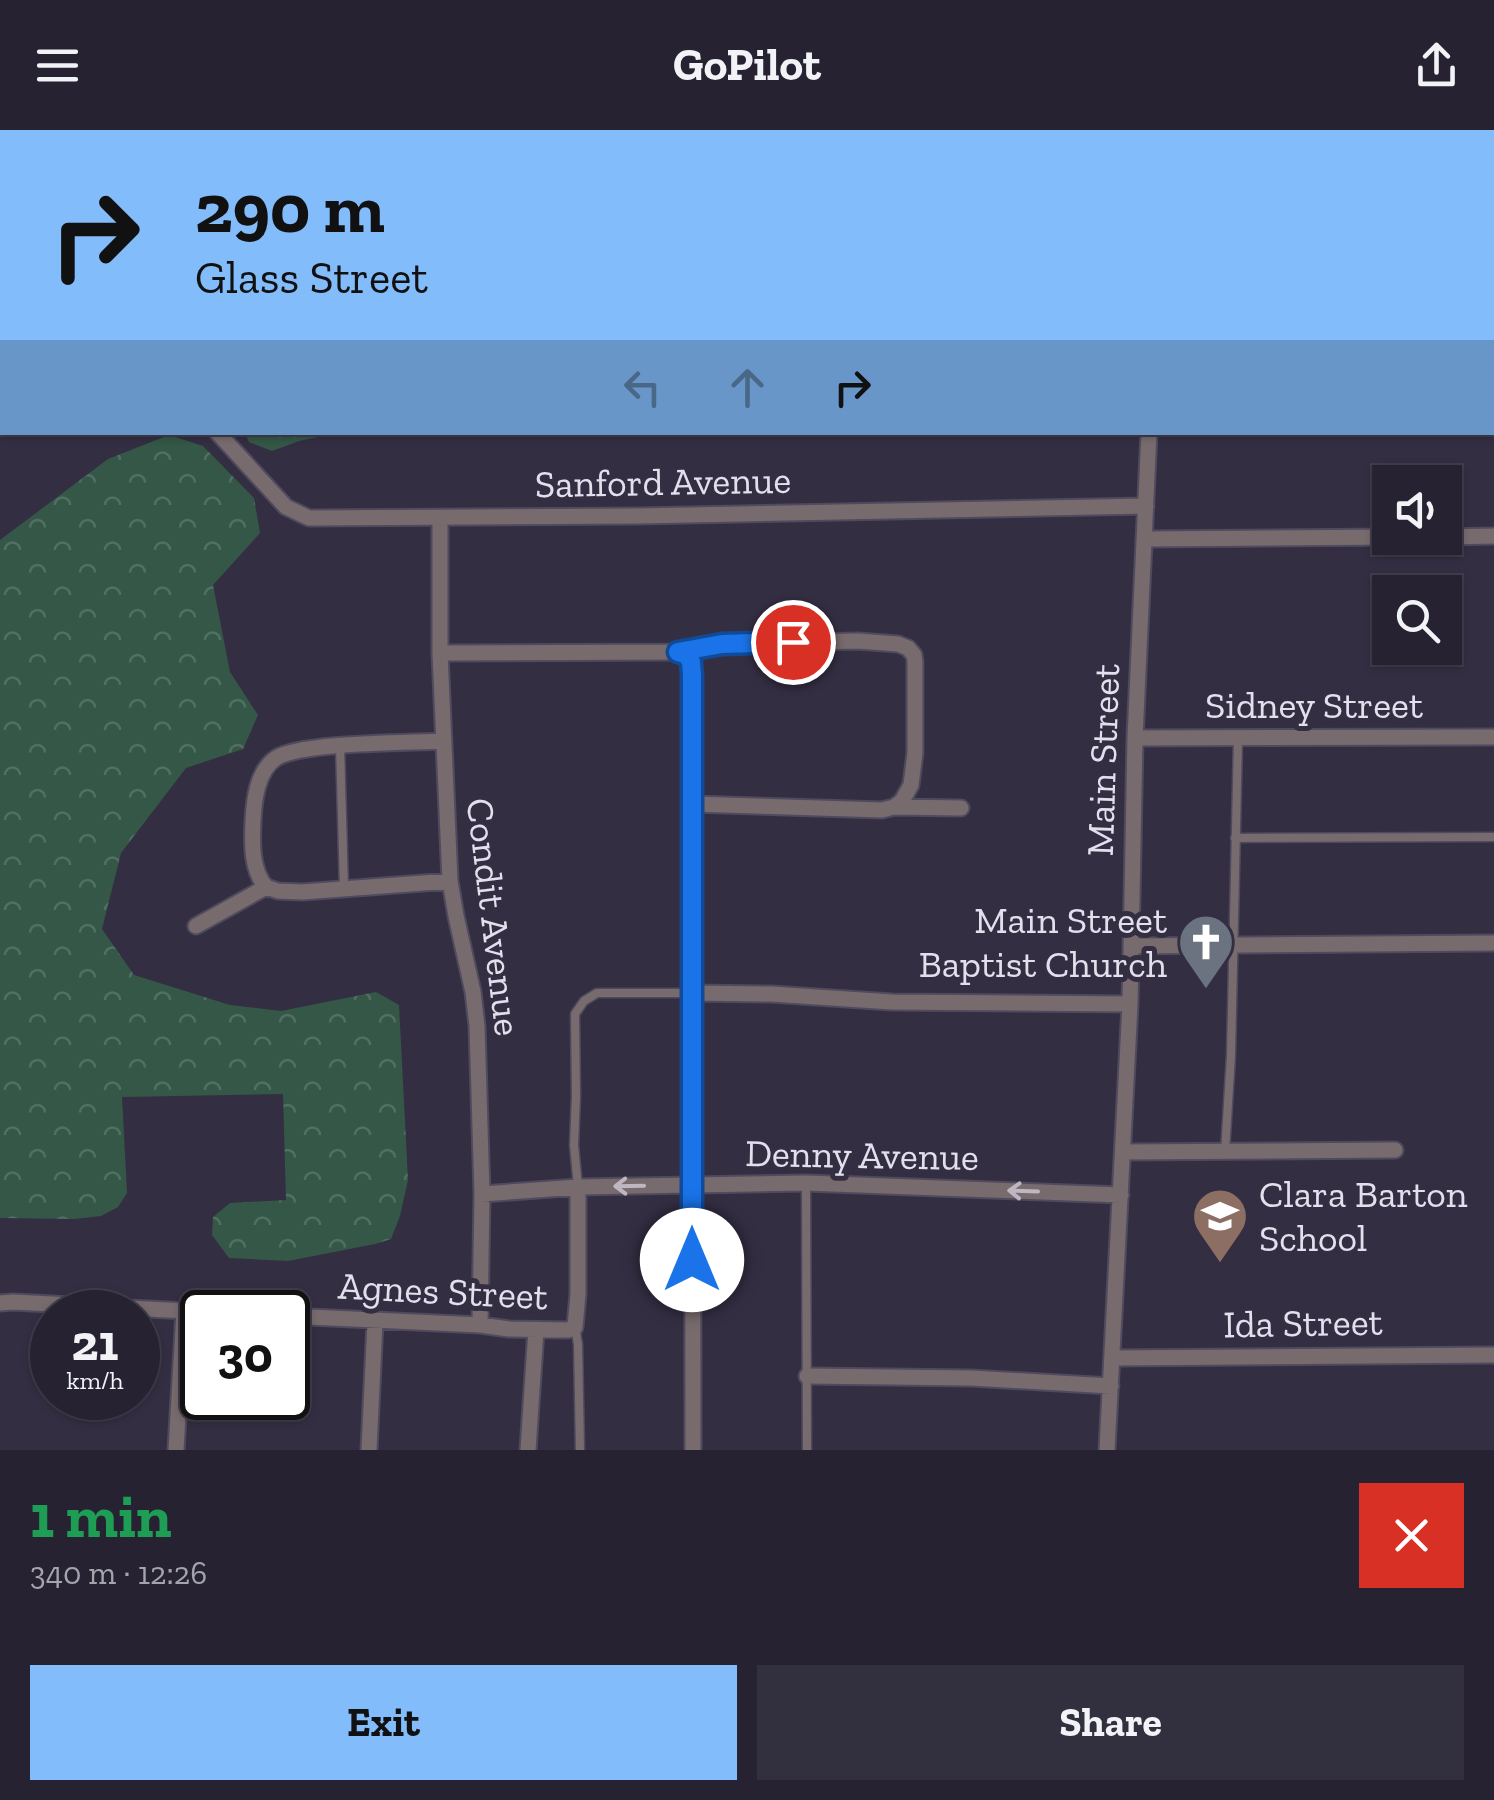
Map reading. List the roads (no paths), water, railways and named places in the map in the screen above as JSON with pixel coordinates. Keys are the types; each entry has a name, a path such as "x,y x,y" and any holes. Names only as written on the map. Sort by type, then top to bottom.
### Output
{"street":[{"name":"Sanford Avenue","path":"220,435 279,501 300,516 338,519 1146,506"},
{"name":"Main Street","path":"1107,1450 1130,1004 1135,738 1149,435"},
{"name":"Condit Avenue","path":"440,518 440,653 450,881 477,1026 482,1194 480,1325"},
{"path":"1462,536 1494,536"},
{"path":"1145,539 1372,537"},
{"path":"440,653 678,652 722,644 793,642 898,644 912,650 915,662 915,753 908,793 894,807"},
{"path":"678,652 687,655 691,662 692,1450"},
{"name":"Sidney Street","path":"1135,738 1494,737"},
{"path":"444,742 340,746 286,753 270,763 262,776 253,823 256,870 266,887 278,891 450,881"},
{"path":"693,804 882,810 961,808"},
{"path":"196,926 266,887"},
{"path":"1131,946 1494,942"},
{"path":"693,993 892,1002 1130,1004"},
{"path":"1123,1152 1394,1150"},
{"name":"Denny Avenue","path":"482,1194 578,1187 806,1182 1121,1195"},
{"name":"Agnes Street","path":"310,1318 536,1330 575,1327 578,1187"},
{"path":"0,1304 180,1312"},
{"path":"369,1450 374,1322"},
{"path":"528,1450 536,1330"},
{"name":"Ida Street","path":"1112,1358 1494,1355"},
{"path":"807,1376 971,1378 1111,1386"},
{"path":"176,1450 180,1381"}],"lane":[{"path":"1225,1152 1238,738"},
{"path":"340,746 344,889"},
{"path":"1235,838 1494,838"},
{"path":"578,1187 574,1145 576,1014 584,1001 597,993 693,993"},
{"path":"806,1182 807,1450"},
{"path":"575,1327 580,1450"}],"place":[{"name":"Main Street Baptist Church","path":"1206,991"},
{"name":"Clara Barton School","path":"1220,1265"}]}
